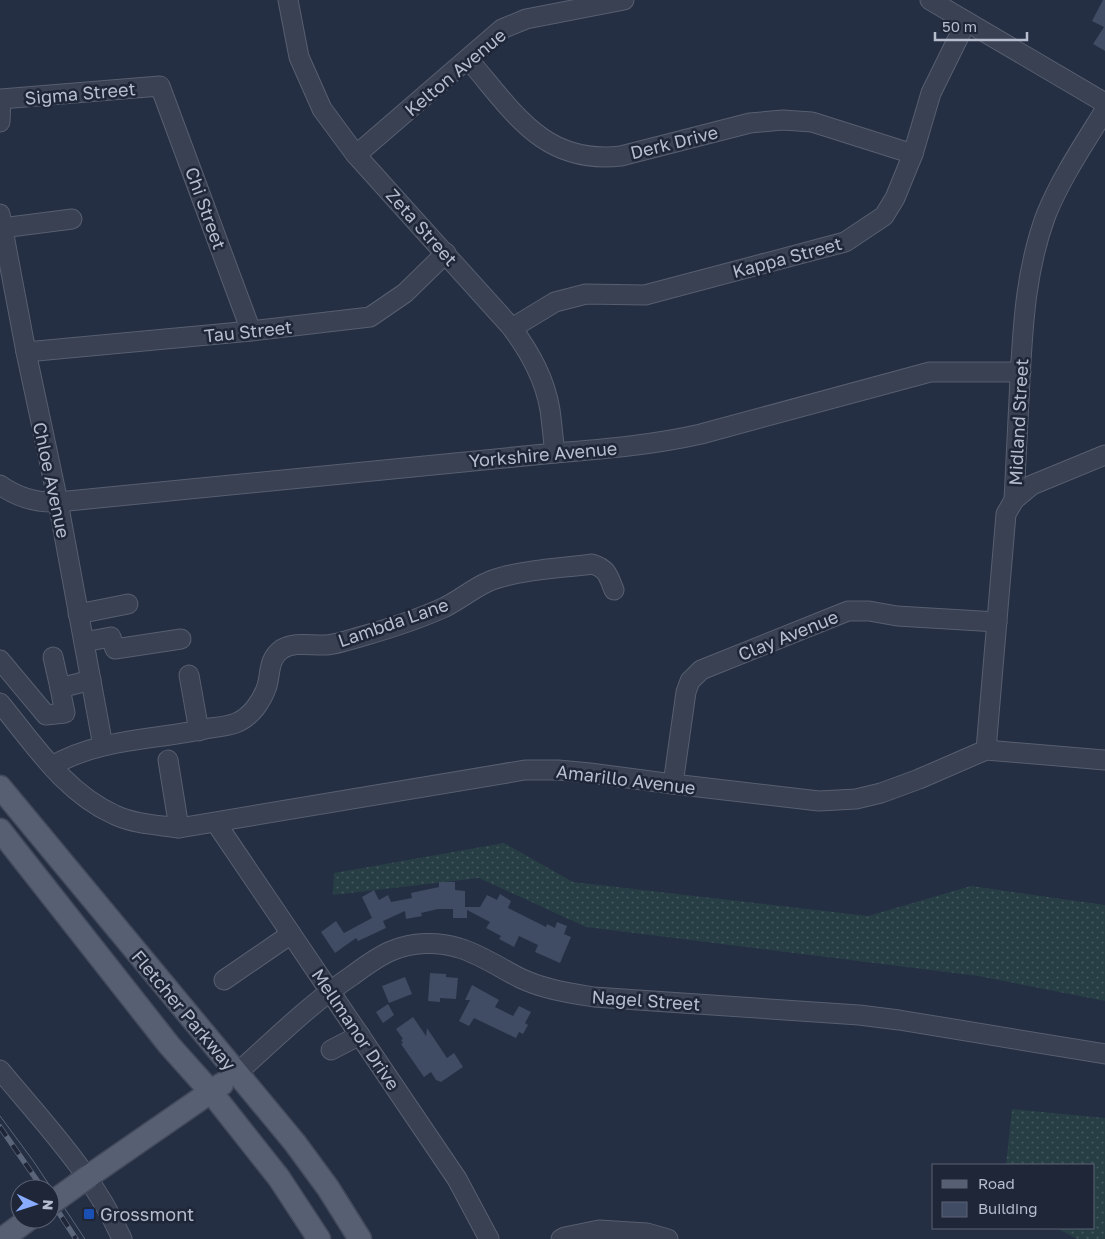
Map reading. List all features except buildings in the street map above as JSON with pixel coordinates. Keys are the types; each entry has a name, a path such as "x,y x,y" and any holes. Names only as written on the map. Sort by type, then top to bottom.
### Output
{"main road":[{"name":"Fletcher Parkway","path":"0,787 295,1143 328,1188 360,1239"},
{"name":"Fletcher Parkway","path":"0,830 169,1045 211,1092 278,1178 319,1239"},
{"path":"60,1197 237,1074"},
{"path":"3,1238 15,1229"}],"street":[{"name":"Zeta Street","path":"288,0 299,57 322,109 356,155 512,328 530,353 542,379 550,409 554,453"},
{"name":"Kelton Avenue","path":"356,155 502,29 526,19 624,0"},
{"path":"930,0 1105,103"},
{"name":"Kappa Street","path":"512,328 556,302 586,294 645,295 845,242 884,216 895,198 913,154 931,93 966,22"},
{"name":"Derk Drive","path":"468,59 520,119 538,136 558,148 582,156 597,158 621,156 750,123 783,120 812,122 913,154"},
{"name":"Sigma Street","path":"0,100 160,86"},
{"name":"Chi Street","path":"160,86 251,331"},
{"path":"0,100 0,122"},
{"name":"Midland Street","path":"986,750 1006,514 1014,500 1026,298 1039,237 1056,192 1105,110"},
{"path":"1,221 72,220"},
{"name":"Chloe Avenue","path":"1,221 26,352 58,502 103,746"},
{"name":"Tau Street","path":"26,352 251,331 370,317 404,294 446,254"},
{"name":"Yorkshire Avenue","path":"0,485 10,493 43,503 554,453 603,450 673,440 930,372 1021,372"},
{"path":"1014,500 1032,485 1105,456"},
{"name":"Lambda Lane","path":"52,766 64,759 103,746 199,731 236,722 252,711 259,703 267,687 270,664 277,653 287,647 328,645 374,632 448,606 478,586 502,577 592,564 602,567 607,572 614,590"},
{"path":"78,614 128,604"},
{"name":"Clay Avenue","path":"673,784 686,692 690,681 702,670 848,611 869,611 897,616 997,622"},
{"path":"84,642 111,637 115,649 181,639"},
{"path":"0,660 46,715 65,712 53,657"},
{"path":"190,675 199,731"},
{"path":"60,688 91,680"},
{"name":"Amarillo Avenue","path":"0,703 52,766 88,800 116,816 142,823 179,828 524,770 582,772 801,800 833,801 856,799 896,788 986,750 1105,760"},
{"path":"168,760 179,828"},
{"name":"Mellmanor Drive","path":"216,823 457,1179 489,1239"},
{"path":"224,980 291,934"},
{"name":"Nagel Street","path":"237,1074 330,990 379,957 392,951 418,944 451,946 470,951 522,978 575,994 859,1015 1105,1054"},
{"path":"330,1050 360,1035"},
{"path":"0,1070 92,1182 113,1217 122,1239"},
{"path":"561,1239 599,1230 647,1233 668,1239"}],"green space":[{"path":"504,843 573,882 868,916 971,886 1105,905 1105,1001 978,976 586,927 479,878 333,895 334,873"},
{"path":"1012,1109 1105,1118 1105,1239 1077,1239 1059,1229 1095,1229 1095,1164 1006,1164"}],"tram line":[{"path":"0,1116 34,1162 85,1239"}],"railway":[{"path":"0,1127 36,1179"},
{"path":"60,1214 76,1239"}],"place":[{"name":"Grossmont","path":"89,1214"}]}
